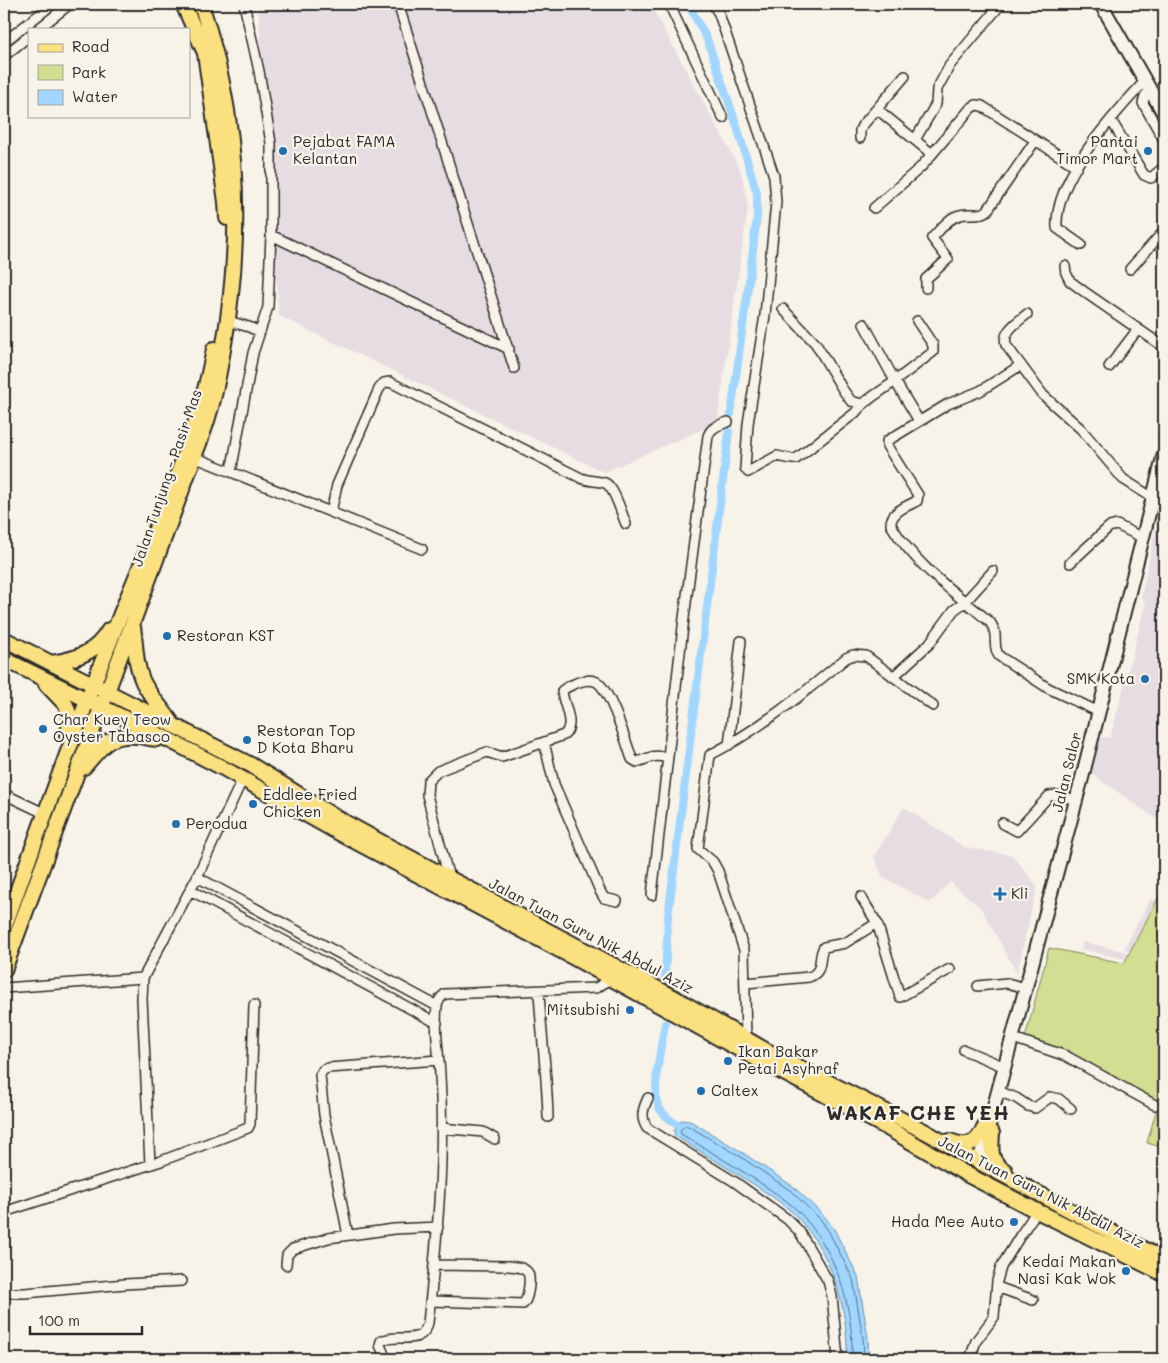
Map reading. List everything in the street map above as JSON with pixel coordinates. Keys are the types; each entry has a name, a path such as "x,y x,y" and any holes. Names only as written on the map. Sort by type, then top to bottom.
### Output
{"main road":[{"name":"Jalan Tunjung - Pasir Mas","path":"63,766 119,619 172,488 196,419 212,361 221,305 226,259 226,202 205,53 183,4"},
{"path":"192,4 205,53"},
{"name":"Jalan Tunjung - Pasir Mas","path":"4,970 210,413 228,321 236,249 235,172 227,105 214,42 201,4"},
{"path":"1101,4 1164,114"},
{"name":"Jalan Salor","path":"979,1162 1099,712 1164,454"},
{"path":"52,663 78,658 90,652 105,638 119,619"},
{"path":"133,624 137,664 143,682 173,725"},
{"name":"Jalan Tuan Guru Nik Abdul Aziz","path":"4,639 251,765 335,817 668,994 746,1039 849,1094 926,1132 1041,1196 1164,1260"},
{"name":"Jalan Tuan Guru Nik Abdul Aziz","path":"4,659 165,738 884,1126 950,1166 1164,1274"},
{"path":"4,928 63,766 71,719 66,705 42,678"},
{"path":"76,775 103,744 119,736 137,736 152,739 165,738"},
{"name":"Jalan Salor","path":"979,1162 986,1154 992,1133 997,1094"},
{"path":"926,1132 958,1144 971,1144 981,1136 990,1118"},
{"path":"884,1126 969,1166 979,1162 981,1169 990,1178 1032,1200 1101,1242"},
{"path":"992,1133 991,1149 994,1163 1041,1196"}],"street":[{"path":"4,42 52,4"},
{"path":"39,28 70,4"},
{"path":"231,472 253,353 266,317 269,300 271,235 271,143 259,71 244,4"},
{"path":"398,4 514,368"},
{"path":"669,4 723,118"},
{"path":"714,4 774,176 776,202 765,315 748,424 745,468 748,472 777,456 796,459 855,413 862,404 933,352 933,345 917,321"},
{"path":"915,140 936,104 937,89 950,65 1001,4"},
{"path":"4,56 28,37"},
{"path":"860,138 860,130 906,76"},
{"path":"1081,245 1057,226 1063,192 1077,166 1111,120 1148,85"},
{"path":"1148,85 1143,103 1164,140"},
{"path":"874,208 910,177 971,108 976,105 982,106 1077,166"},
{"path":"878,109 932,154"},
{"path":"1111,120 1144,175 1151,178 1164,167"},
{"path":"926,288 926,280 948,259 932,238 956,216 963,214 982,215 988,211 1035,141"},
{"path":"1130,269 1164,231"},
{"path":"271,235 509,349"},
{"path":"1064,266 1070,281 1164,347"},
{"path":"783,309 816,344 851,400 862,404"},
{"path":"1027,314 1009,330 1005,340 1006,345 1043,395 1081,429 1123,479 1164,507"},
{"path":"228,321 260,332"},
{"path":"864,324 919,421"},
{"path":"1109,367 1138,329"},
{"path":"1022,365 980,391 948,404 890,438 886,443 918,495 917,501 894,514 890,521 891,525 931,573 990,622 995,629 996,652 999,656 1048,688 1099,712"},
{"path":"331,512 337,485 378,389 384,383 390,382 589,482 605,483 611,487 626,524"},
{"path":"652,895 708,436 709,430 728,422"},
{"path":"194,458 422,549"},
{"path":"1070,563 1109,526 1116,525 1143,538"},
{"path":"893,676 929,644 954,610 965,602 993,570"},
{"path":"729,745 741,641"},
{"path":"746,1039 744,950 718,871 713,862 698,849 710,755 729,745 793,702 846,658 853,655 866,656 933,706"},
{"path":"449,878 427,795 428,782 438,771 480,754 493,753 502,757 564,734 570,723 562,691 567,687 589,680 595,681 600,685 608,696 632,759 636,762 650,756 668,758"},
{"path":"544,742 554,784 600,891 604,898 616,901"},
{"path":"150,1164 142,999 143,978 197,877 242,780"},
{"path":"4,794 46,814"},
{"path":"1002,823 1017,831 1049,796 1057,795 1076,800"},
{"path":"197,877 437,1006"},
{"path":"190,890 437,1022"},
{"path":"861,897 877,923 900,997 950,969"},
{"path":"746,983 815,975 819,969 824,947 845,943 877,923"},
{"path":"4,988 143,978"},
{"path":"386,1359 380,1345 381,1341 422,1336 428,1323 441,1180 437,1022 437,1006 439,1001 445,994 596,988 611,979"},
{"path":"978,986 1007,983 1026,988"},
{"path":"539,990 548,1117"},
{"path":"4,1212 150,1164 246,1129 249,1126 254,1005"},
{"path":"1013,1038 1066,1056 1155,1105"},
{"path":"964,1050 1005,1067"},
{"path":"348,1235 325,1124 320,1075 323,1070 328,1068 439,1060"},
{"path":"997,1094 1016,1098 1035,1108 1050,1097 1059,1099 1071,1109"},
{"path":"648,1098 642,1116 647,1128 735,1182 787,1219 799,1231 828,1281 832,1296 838,1359"},
{"path":"441,1128 483,1132 495,1139"},
{"path":"970,1359 976,1341 994,1316 997,1281 1002,1267 1037,1211"},
{"path":"286,1265 287,1255 293,1249 328,1238 394,1229 438,1227"},
{"path":"430,1301 523,1304 527,1300 528,1273 520,1268 509,1266 434,1265"},
{"path":"4,1293 25,1293 182,1280"},
{"path":"997,1287 1033,1300"}],"shaded area":[{"path":"258,4 650,4 741,171 748,208 717,423 604,472 279,316"},
{"name":"SMK Kota","path":"1164,519 1164,824 1092,774 1101,737 1110,738 1146,603 1141,597 1157,523"},
{"name":"Kli","path":"904,807 964,847 1012,855 1037,886 1017,973 981,908 950,882 930,903 883,877 874,857"},
{"path":"1151,898 1157,902 1130,952 1124,949"},
{"path":"1083,942 1127,952 1125,959 1081,949"}],"green space":[{"path":"1164,887 1164,1148 1147,1143 1158,1104 1077,1059 1025,1038 1049,948 1124,963"}],"water":[{"path":"681,1120 690,1121 702,1128 794,1187 825,1217 834,1229 858,1276 868,1338 869,1359 847,1359 847,1339 841,1300 827,1262 807,1228 783,1204 675,1136 674,1131"}],"waterway":[{"path":"688,4 707,39 735,120 757,193 757,216 731,414"},
{"path":"665,978 668,917 729,432"},
{"path":"665,1024 656,1080 657,1102 664,1114 677,1125"}],"place":[{"name":"Pejabat FAMA Kelantan","path":"283,151"},
{"name":"Pantai Timor Mart","path":"1148,151"},
{"name":"Restoran KST","path":"167,636"},
{"name":"SMK Kota","path":"1145,679"},
{"name":"Char Kuey Teow Oyster Tabasco","path":"43,729"},
{"name":"Restoran Top D Kota Bharu","path":"247,740"},
{"name":"Eddlee Fried Chicken","path":"253,804"},
{"name":"Perodua","path":"176,824"},
{"name":"Kli","path":"1000,894"},
{"name":"Mitsubishi","path":"630,1010"},
{"name":"Ikan Bakar Petai Asyhraf","path":"728,1061"},
{"name":"Caltex","path":"701,1091"},
{"name":"Hada Mee Auto","path":"1014,1222"},
{"name":"Kedai Makan Nasi Kak Wok","path":"1126,1271"}],"district":[{"name":"WAKAF CHE YEH","path":"918,1113"}]}
